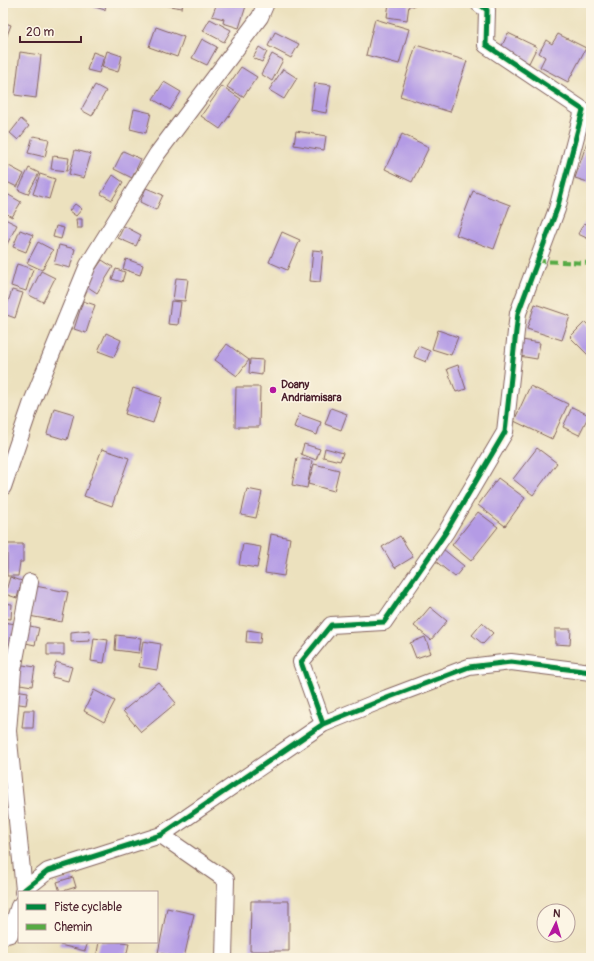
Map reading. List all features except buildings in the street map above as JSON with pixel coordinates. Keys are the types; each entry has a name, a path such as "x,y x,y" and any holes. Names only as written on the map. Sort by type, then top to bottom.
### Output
{"street":[{"path":"3,487 32,402 88,265 157,154 260,17 266,3"},
{"path":"323,724 301,662 332,625 384,622 446,532 505,432 518,313 557,209 583,110 486,45 487,10 478,3"},
{"path":"24,891 5,728 13,670 30,582"},
{"path":"24,891 48,870 161,835 323,724 387,698 469,667 511,662 591,672"},
{"path":"161,835 226,880 224,958"},
{"path":"3,936 10,934 18,909"}],"marked path":[{"path":"537,261 591,263"}],"cycle path":[{"path":"323,724 301,662 331,625 384,622 446,532 505,432 518,313 557,209 583,110 486,45 487,10 478,3"},
{"path":"24,891 48,871 161,835 323,724 387,698 469,667 511,662 591,672"}],"place":[{"name":"Doany Andriamisara","path":"273,390"}]}
